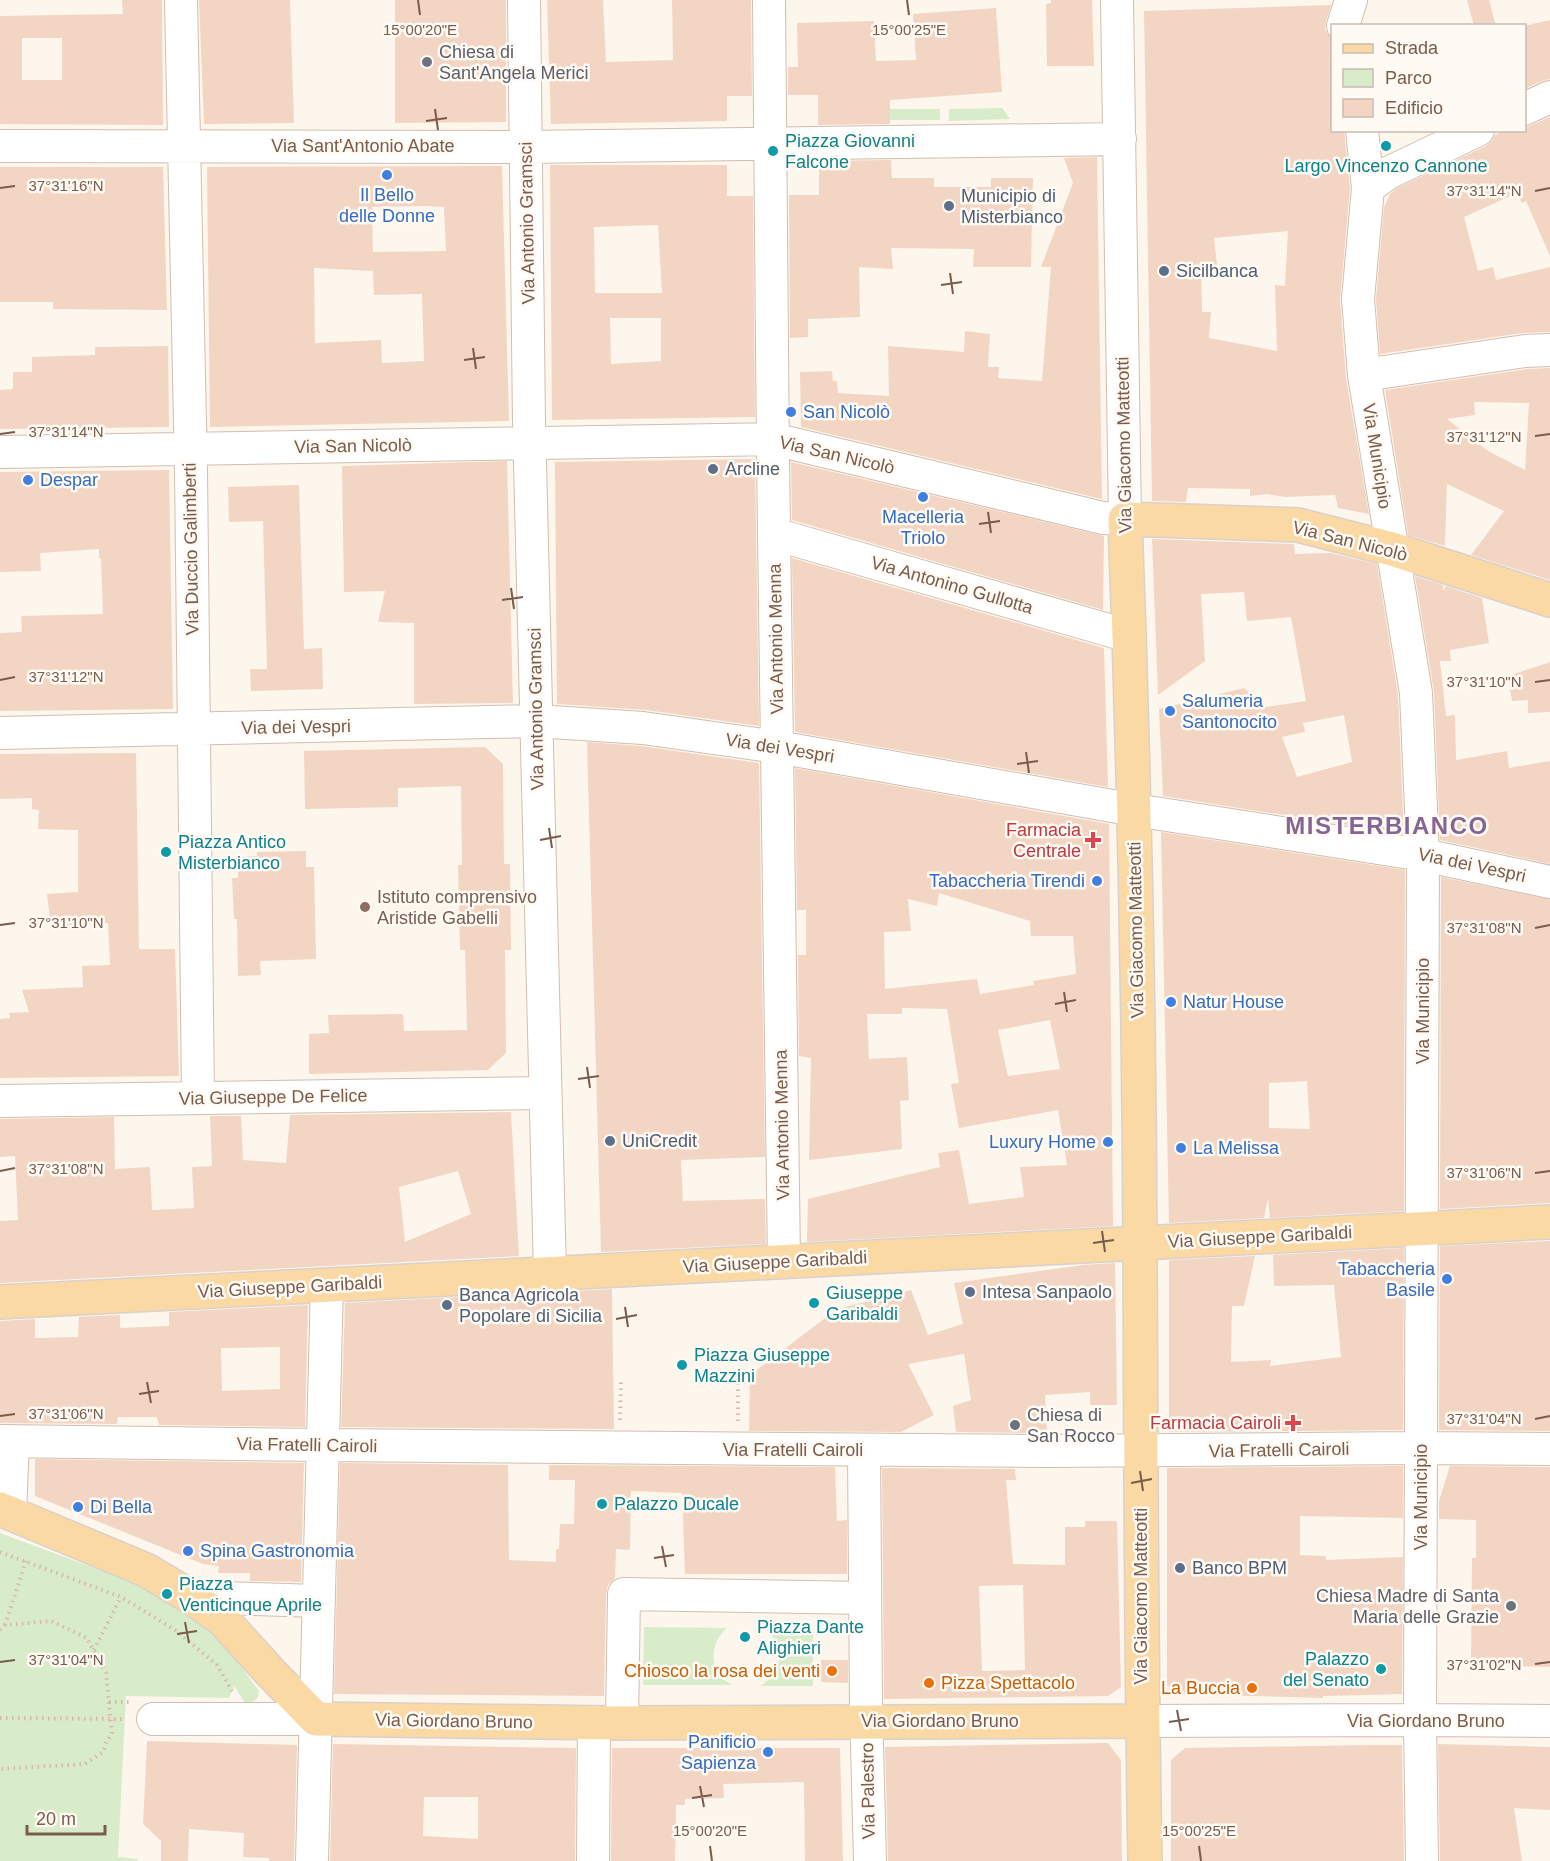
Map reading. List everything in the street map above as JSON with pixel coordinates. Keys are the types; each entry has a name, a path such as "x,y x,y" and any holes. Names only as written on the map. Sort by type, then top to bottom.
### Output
{"main road":[{"name":"Via San Nicolò","path":"1125,519 1298,525 1392,549 1550,600"},
{"name":"Via Giacomo Matteotti","path":"1125,519 1135,810 1145,1861"},
{"name":"Via Giuseppe Garibaldi","path":"0,1302 1550,1222"},
{"path":"5,1511 146,1570 191,1597 222,1619 321,1727"},
{"name":"Via Giordano Bruno","path":"321,1727 608,1722 1142,1721"}],"street":[{"name":"Via Duccio Galimberti","path":"181,0 190,449 198,1098"},
{"name":"Via Antonio Gramsci","path":"524,0 530,442 550,1274"},
{"name":"Via Antonio Menna","path":"769,0 784,1262"},
{"name":"Via Giacomo Matteotti","path":"1117,0 1125,519"},
{"path":"1344,24 1351,0"},
{"path":"1526,108 1550,97"},
{"name":"Via Municipio","path":"1362,132 1368,188 1358,299 1364,375 1416,693 1423,855 1420,1720 1422,1861"},
{"path":"1368,188 1388,173 1474,132"},
{"name":"Via Sant'Antonio Abate","path":"0,146 527,147 1120,139"},
{"path":"1364,375 1525,351 1550,350"},
{"name":"Via San Nicolò","path":"0,452 773,439 1103,519 1125,519"},
{"name":"Via Antonino Gullotta","path":"774,534 1129,636"},
{"name":"Via dei Vespri","path":"0,733 536,721 643,728 777,747 1135,810 1423,855 1550,882"},
{"name":"Via Giuseppe De Felice","path":"0,1101 545,1093"},
{"path":"312,1861 321,1727 319,1592 327,1285"},
{"path":"5,1511 16,1441"},
{"name":"Via Fratelli Cairoli","path":"16,1441 864,1450 1550,1449"},
{"path":"593,1861 624,1594 865,1586 864,1450"},
{"name":"Via Palestro","path":"865,1586 870,1861"},
{"path":"191,1597 319,1592"},
{"path":"145,1711 321,1727"},
{"name":"Via Giordano Bruno","path":"1142,1721 1550,1721"}],"path":[{"path":"620,1448 621,1381"},
{"path":"737,1449 738,1382"},
{"path":"0,1552 121,1597 175,1630 217,1665 235,1697"},
{"path":"0,1630 5,1625 26,1561"},
{"path":"94,1650 121,1597"},
{"path":"0,1761 1,1768 85,1764 103,1752 112,1733 106,1673 87,1638 51,1621 5,1625"},
{"path":"109,1701 145,1711"},
{"path":"0,1718 110,1719 145,1711"}],"green space":[{"path":"1002,108 1010,119 949,121 949,109"},
{"path":"890,109 940,109 940,120 890,120"},
{"path":"0,1533 143,1586 218,1635 259,1691 254,1701 245,1703 234,1686 229,1698 126,1696 118,1857 138,1859 137,1861 0,1861"},
{"path":"644,1627 727,1628 716,1642 714,1659 719,1674 733,1685 643,1685"},
{"path":"765,1629 813,1629 813,1686 760,1686 773,1674 779,1659 776,1643"}],"building":[{"path":"122,0 162,0 163,125 0,124 0,16 123,14","holes":["22,38 62,38 62,80 22,80"]},
{"path":"199,0 290,0 294,123 204,124"},
{"path":"395,0 506,0 506,122 395,123"},
{"path":"547,0 603,0 606,62 673,60 672,0 751,0 752,96 727,96 727,121 551,124"},
{"path":"1051,0 1092,0 1094,66 1047,66 1046,4 1051,3"},
{"path":"1467,0 1489,0 1495,24 1473,24"},
{"path":"1331,5 1325,29 1331,38 1331,132 1344,132 1350,188 1340,300 1346,378 1369,514 1338,508 1335,495 1250,496 1250,489 1188,488 1186,502 1152,501 1144,11","holes":["1288,231 1285,286 1275,285 1277,351 1209,338 1211,312 1202,312 1201,266 1217,265 1214,238"]},
{"path":"996,8 1002,92 890,100 890,124 818,125 818,95 788,95 788,67 798,67 797,23 874,21 876,61 916,60 913,14"},
{"path":"1550,20 1550,79 1526,88 1526,26"},
{"path":"1550,117 1550,256 1526,201 1522,203 1517,193 1464,217 1478,271 1493,267 1496,280 1550,267 1550,332 1522,333 1380,354 1376,299 1384,207 1390,194 1397,188 1486,146 1495,135 1501,132 1526,132 1526,126"},
{"path":"1097,157 1102,499 801,427 800,372 832,371 833,381 837,381 838,393 889,396 888,346 964,352 965,331 990,334 988,367 999,367 998,378 1042,381 1051,267 1041,267 1073,183 1064,158"},
{"path":"891,160 892,178 934,178 934,187 991,187 991,178 1033,178 1031,267 973,267 974,249 891,248 893,269 859,267 860,317 808,319 808,337 790,338 789,195 819,195 819,161"},
{"path":"550,165 727,165 727,196 753,196 755,417 552,420","holes":["658,225 662,293 595,293 594,227","610,318 661,318 661,361 611,364"]},
{"path":"502,166 509,421 210,427 207,167","holes":["372,207 444,207 446,251 373,252","314,268 373,271 374,295 422,294 424,361 382,363 381,340 315,343"]},
{"path":"0,167 163,167 167,310 53,309 53,302 0,302"},
{"path":"168,346 169,427 0,429 0,390 13,389 13,372 32,372 32,357 95,355 95,347"},
{"path":"1550,368 1550,580 1471,555 1504,511 1447,484 1445,546 1408,535 1385,390 1527,369","holes":["1474,402 1529,403 1525,470 1488,451 1447,419 1475,415"]},
{"path":"755,459 759,726 646,710 557,704 555,462"},
{"path":"507,461 513,703 414,704 414,623 378,622 385,591 344,592 342,466"},
{"path":"791,462 1104,536 1103,610 792,520"},
{"path":"169,470 173,709 0,711 0,633 22,632 21,616 103,614 99,549 40,553 41,571 0,572 0,472"},
{"path":"299,485 304,649 322,648 323,689 251,691 250,669 267,669 263,521 229,522 228,487"},
{"path":"1152,539 1294,544 1295,554 1330,553 1377,564 1398,695 1404,834 1163,796 1159,709 1244,688 1267,707 1306,701 1291,617 1247,621 1244,592 1201,594 1205,661 1158,695","holes":["1344,715 1352,762 1297,777 1282,737 1305,732 1303,723"]},
{"path":"792,558 1104,648 1108,787 795,732"},
{"path":"1415,576 1443,585 1443,591 1446,586 1482,598 1489,643 1450,650 1451,661 1440,661 1446,716 1455,715 1456,760 1507,751 1509,768 1550,761 1550,864 1440,840 1434,692"},
{"path":"1550,662 1550,712 1528,713 1528,700 1512,701 1508,676"},
{"path":"587,742 641,746 759,763 765,1157 681,1160 683,1201 765,1199 766,1244 601,1252"},
{"path":"485,747 503,764 504,864 510,864 511,950 505,950 506,1053 488,1070 309,1074 309,1034 329,1033 328,1015 403,1014 404,1031 467,1030 465,950 460,950 458,865 462,865 461,786 398,788 398,807 305,809 304,751"},
{"path":"136,753 139,949 175,949 179,1076 0,1078 0,1019 10,1018 9,1013 29,1012 22,990 83,987 82,966 110,965 108,923 51,927 47,894 78,892 78,830 38,829 39,810 32,809 32,798 0,799 0,754"},
{"path":"795,768 1109,824 1113,1226 807,1242 808,1199 940,1167 938,1153 959,1150 969,1204 1024,1197 1020,1167 1067,1165 1058,1110 959,1128 951,1084 959,1083 947,1009 902,1008 902,1014 867,1014 869,1059 907,1057 909,1100 900,1101 902,1149 809,1160 811,1058 799,1056 798,955 806,955 806,910 797,910","holes":["939,893 1030,921 1031,936 1073,936 1076,974 1033,981 1034,985 980,994 977,979 885,989 884,932 911,931 908,899 937,906","1050,1020 1060,1069 1008,1076 998,1030"]},
{"path":"1161,832 1405,870 1404,1211 1270,1218 1268,1198 1264,1218 1169,1223","holes":["1307,1081 1310,1129 1269,1128 1269,1083"]},
{"path":"306,851 306,867 314,867 316,959 260,961 261,975 238,976 237,919 234,919 232,878 238,878 238,857 257,856 257,852"},
{"path":"1441,877 1550,899 1550,1203 1440,1209"},
{"path":"511,1112 519,1256 0,1283 0,1221 18,1220 15,1156 0,1157 0,1119 114,1117 115,1169 150,1167 152,1210 194,1208 192,1167 212,1166 210,1116 241,1116 243,1160 286,1163 290,1115","holes":["458,1171 471,1214 405,1242 399,1187"]},
{"path":"1550,1241 1550,1431 1439,1430 1440,1246"},
{"path":"1404,1248 1403,1430 1169,1432 1169,1260 1255,1256 1244,1306 1232,1306 1231,1362 1271,1360 1270,1366 1341,1357 1334,1285 1274,1286 1273,1255"},
{"path":"1115,1263 1117,1405 1090,1405 1090,1392 1045,1395 1047,1433 956,1432 953,1406 971,1400 964,1354 908,1364 934,1415 901,1432 749,1431 750,1375 837,1309 911,1290 928,1335 963,1324 954,1283 1083,1265"},
{"path":"612,1289 614,1429 341,1427 345,1303"},
{"path":"308,1305 305,1427 159,1425 157,1417 118,1417 117,1424 0,1423 0,1321 35,1319 35,1338 78,1337 79,1317 120,1315 120,1328 169,1326 169,1312","holes":["280,1347 280,1389 222,1391 221,1348"]},
{"path":"35,1459 304,1463 301,1582 250,1581 250,1573 218,1573 219,1566 203,1564 35,1496"},
{"path":"340,1463 508,1465 509,1560 556,1562 560,1524 574,1524 575,1480 549,1480 549,1465 835,1467 837,1521 847,1520 847,1574 685,1574 682,1493 631,1491 630,1550 616,1549 615,1579 608,1585 606,1594 604,1696 334,1694"},
{"path":"1403,1466 1403,1518 1300,1516 1300,1555 1326,1556 1326,1560 1403,1557 1402,1694 1323,1696 1323,1698 1178,1694 1167,1685 1167,1468"},
{"name":"Chiesa Madre di Santa Maria delle Grazie","path":"1450,1466 1550,1467 1550,1667 1471,1665 1472,1558 1476,1558 1476,1520 1439,1519 1439,1501"},
{"path":"882,1468 1015,1469 1016,1480 1006,1480 1013,1564 1065,1565 1065,1527 1085,1527 1085,1521 1117,1521 1121,1687 1108,1696 884,1699","holes":["1023,1585 1025,1670 982,1671 979,1586"]},
{"name":"Chiosco la rosa dei venti","path":"821,1660 848,1660 848,1683 821,1682"},
{"path":"147,1741 297,1745 294,1861 269,1861 269,1858 243,1857 244,1833 189,1829 188,1861 161,1861 161,1841 143,1824"},
{"path":"1108,1743 1121,1760 1122,1861 888,1861 885,1747"},
{"path":"333,1744 576,1748 575,1861 330,1861","holes":["424,1797 478,1797 478,1839 423,1836"]},
{"path":"1438,1744 1550,1747 1550,1810 1514,1808 1522,1861 1440,1861"},
{"path":"1402,1745 1404,1861 1171,1861 1171,1760 1185,1748"},
{"path":"612,1748 840,1748 843,1861 805,1861 804,1782 723,1784 724,1798 685,1799 685,1805 676,1805 675,1861 611,1861"}],"place":[{"name":"Chiesa di Sant'Angela Merici","path":"427,62"},
{"name":"Largo Vincenzo Cannone","path":"1386,146"},
{"name":"Piazza Giovanni Falcone","path":"773,151"},
{"name":"Il Bello delle Donne","path":"387,175"},
{"name":"Municipio di Misterbianco","path":"949,206"},
{"name":"Sicilbanca","path":"1164,271"},
{"name":"San Nicolò","path":"791,412"},
{"name":"Arcline","path":"713,469"},
{"name":"Despar","path":"28,480"},
{"name":"Macelleria Triolo","path":"923,497"},
{"name":"Salumeria Santonocito","path":"1170,711"},
{"name":"Farmacia Centrale","path":"1093,840"},
{"name":"Piazza Antico Misterbianco","path":"166,852"},
{"name":"Tabaccheria Tirendi","path":"1097,881"},
{"name":"Istituto comprensivo Aristide Gabelli","path":"365,907"},
{"name":"Natur House","path":"1171,1002"},
{"name":"UniCredit","path":"610,1141"},
{"name":"Luxury Home","path":"1108,1142"},
{"name":"La Melissa","path":"1181,1148"},
{"name":"Tabaccheria Basile","path":"1447,1279"},
{"name":"Intesa Sanpaolo","path":"970,1292"},
{"name":"Giuseppe Garibaldi","path":"814,1303"},
{"name":"Banca Agricola Popolare di Sicilia","path":"447,1305"},
{"name":"Piazza Giuseppe Mazzini","path":"682,1365"},
{"name":"Farmacia Cairoli","path":"1293,1423"},
{"name":"Chiesa di San Rocco","path":"1015,1425"},
{"name":"Palazzo Ducale","path":"602,1504"},
{"name":"Di Bella","path":"78,1507"},
{"name":"Spina Gastronomia","path":"188,1551"},
{"name":"Banco BPM","path":"1180,1568"},
{"name":"Piazza Venticinque Aprile","path":"167,1594"},
{"name":"Chiesa Madre di Santa Maria delle Grazie","path":"1511,1606"},
{"name":"Piazza Dante Alighieri","path":"745,1637"},
{"name":"Palazzo del Senato","path":"1381,1669"},
{"name":"Chiosco la rosa dei venti","path":"832,1671"},
{"name":"Pizza Spettacolo","path":"929,1683"},
{"name":"La Buccia","path":"1252,1688"},
{"name":"Panificio Sapienza","path":"768,1752"}],"district":[{"name":"MISTERBIANCO","path":"1387,826"}]}
